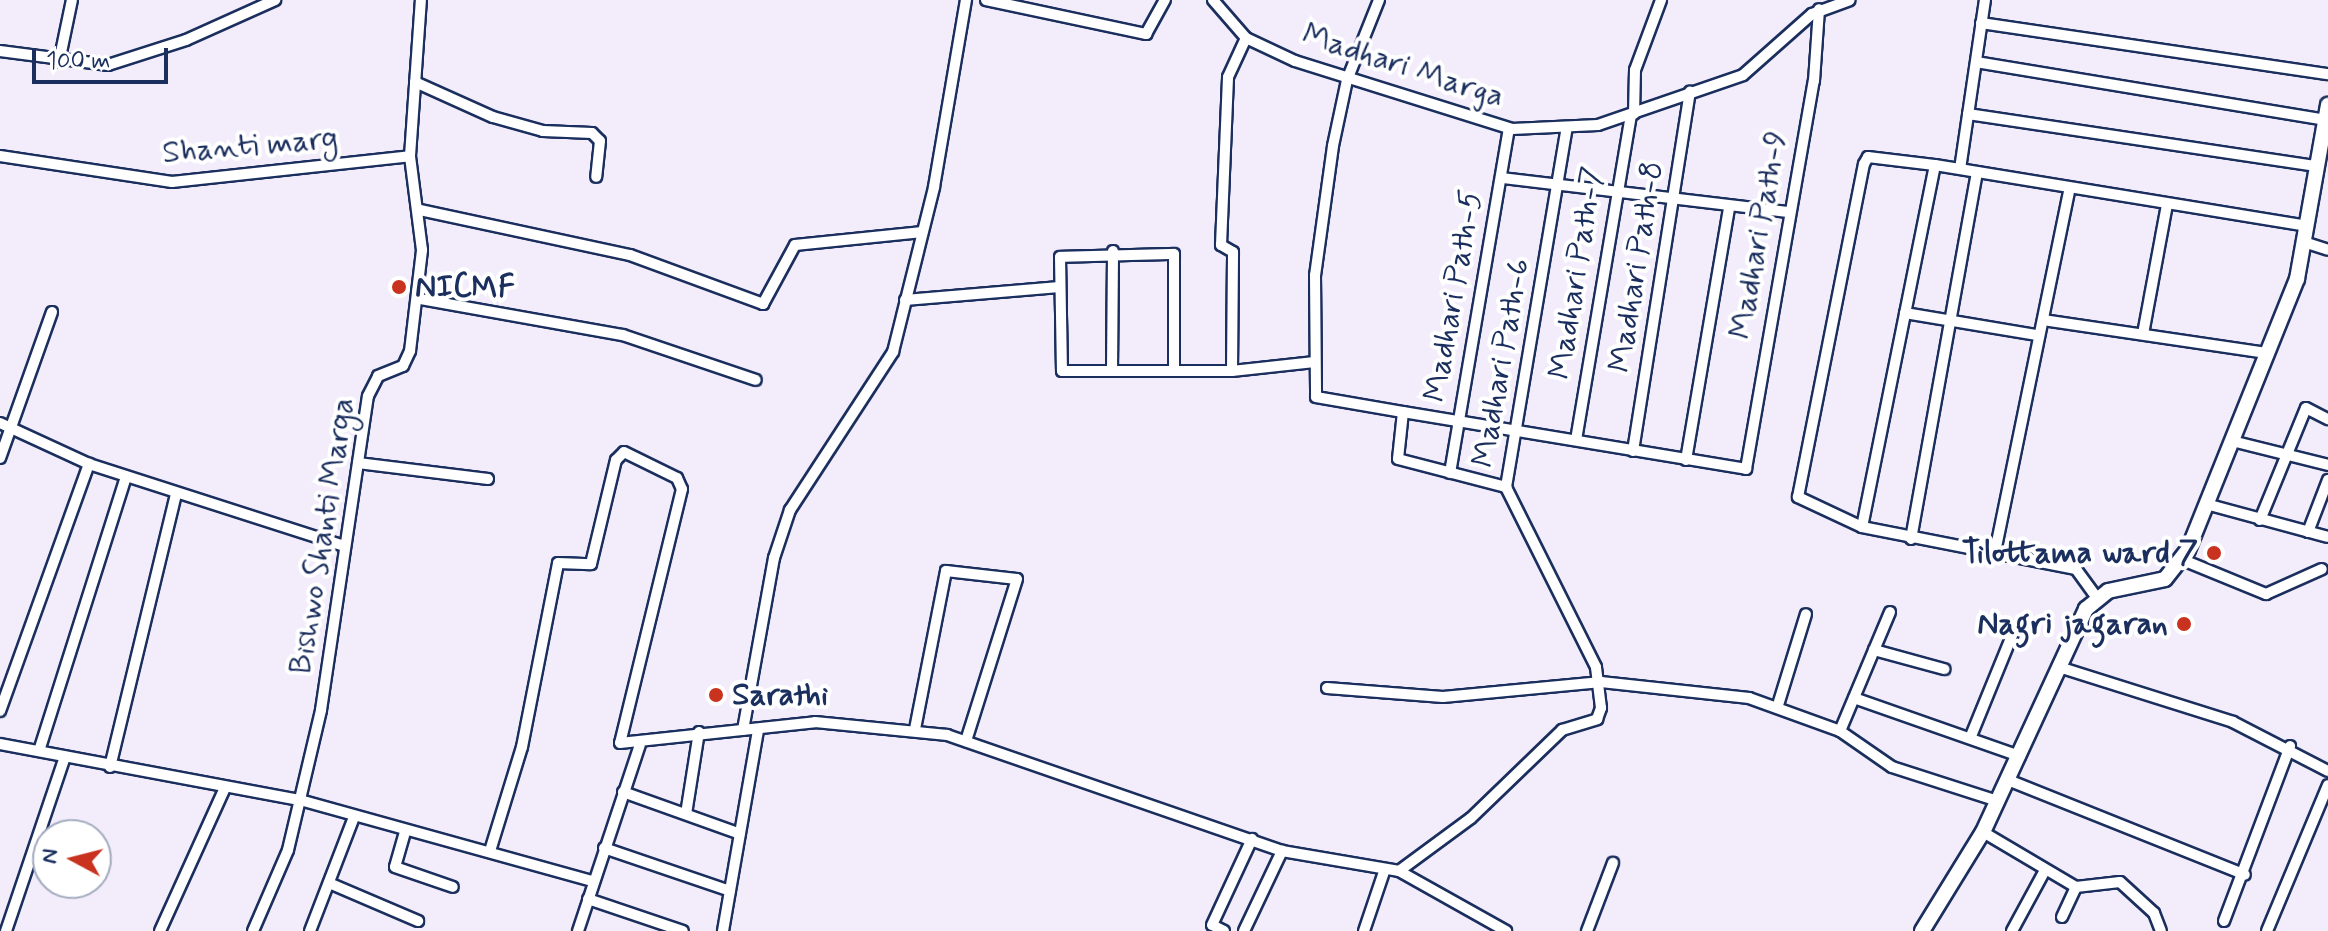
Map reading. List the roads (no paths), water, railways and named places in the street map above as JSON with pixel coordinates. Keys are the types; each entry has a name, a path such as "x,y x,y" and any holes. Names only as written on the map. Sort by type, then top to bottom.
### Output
{"street":[{"path":"59,62 72,0"},
{"path":"250,14 251,0"},
{"path":"0,51 59,62 108,65 250,14 275,0"},
{"name":"Bishwo Shanti Marga","path":"253,931 300,800 371,384 403,366 420,299 420,210 410,156 421,0"},
{"path":"743,730 778,540 814,466 885,367 922,232 966,0"},
{"path":"986,0 1146,34 1165,0"},
{"name":"Madhari Marga","path":"1213,0 1246,38 1347,80 1509,129 1567,128 1632,114 1690,91 1743,75 1819,9 1850,0"},
{"path":"1379,0 1347,80 1315,275 1316,397 1686,460 1729,208"},
{"name":"Madhari Path-7","path":"1576,440 1632,114 1635,70 1661,0"},
{"path":"1960,169 1985,0"},
{"name":"Madhari Path-9","path":"1686,460 1746,469 1787,212 1814,81 1819,9"},
{"path":"1981,23 2328,74"},
{"path":"1232,371 1232,251 1221,247 1228,77 1246,38"},
{"path":"1976,62 2326,120"},
{"path":"415,82 493,117 543,131 592,133 601,142 596,177"},
{"name":"Madhari Path-8","path":"1633,451 1690,91"},
{"path":"1922,931 1983,832 2062,668 2080,620 2097,598 2165,579 2183,560 2267,353 2304,242 2328,105"},
{"path":"1968,114 2318,166"},
{"name":"Madhari Path-6","path":"1567,128 1506,487 1601,682"},
{"name":"Madhari Path-5","path":"1450,473 1509,129"},
{"name":"Shanti marg","path":"0,156 172,182 410,156"},
{"path":"2097,598 2076,569 1994,557 1862,527 1798,497 1861,175 1868,157 1935,165 2306,226"},
{"path":"1862,527 1935,165"},
{"path":"1911,539 1977,172"},
{"path":"1502,178 1674,198 1729,208 1787,212"},
{"path":"1994,557 2037,335 2043,320 2070,188"},
{"path":"2143,334 2167,204"},
{"path":"420,210 630,255 763,304 795,245 922,232"},
{"path":"2304,242 2328,250"},
{"path":"1174,369 1174,254 1113,251 1062,255 1059,287 1062,371 1232,371 1315,362"},
{"path":"1112,370 1113,251"},
{"path":"905,300 1059,287"},
{"path":"420,299 623,335 756,380"},
{"path":"0,458 5,426 52,312"},
{"path":"1905,313 2037,335"},
{"path":"2043,320 2267,353"},
{"path":"2260,520 2306,408 2328,419"},
{"path":"1403,412 1398,459 1506,487"},
{"path":"5,426 89,464 345,546"},
{"path":"2232,441 2328,465"},
{"path":"490,851 522,747 558,563 591,564 616,460 624,452 677,478 682,489 617,736 640,745 699,732 846,722 915,729 966,741 1279,850 1399,871 1506,931"},
{"path":"358,463 488,479"},
{"path":"0,711 89,464"},
{"path":"39,751 126,476"},
{"path":"2308,532 2328,480"},
{"path":"110,767 176,494"},
{"path":"2206,504 2328,537"},
{"path":"2183,560 2266,594 2322,569"},
{"path":"915,729 946,571 1017,579 966,741"},
{"path":"1840,731 1890,612"},
{"path":"1778,705 1806,614"},
{"path":"1971,736 2016,626"},
{"path":"1874,650 1944,669"},
{"path":"2062,668 2290,746 2328,771"},
{"path":"1399,871 1471,818 1562,730 1597,719 1601,682"},
{"path":"1327,688 1443,697 1601,682 1778,705 1840,731 1892,767 1998,801"},
{"path":"1854,698 1971,736 2020,756"},
{"path":"723,931 758,730"},
{"path":"686,814 699,732"},
{"path":"0,744 224,790 300,800 405,832 490,851 593,881"},
{"path":"578,931 640,745"},
{"path":"2224,921 2245,875 2290,746"},
{"path":"6,931 65,757"},
{"path":"2008,780 2245,875"},
{"path":"2267,931 2328,785"},
{"path":"160,931 224,790"},
{"path":"623,792 740,834"},
{"path":"314,930 354,817"},
{"path":"405,832 395,867 453,887"},
{"path":"1983,832 2044,872 2076,887 2120,882 2154,913 2161,931"},
{"path":"1244,931 1283,838"},
{"path":"1224,931 1212,925 1252,839"},
{"path":"604,848 730,891"},
{"path":"1587,931 1613,863"},
{"path":"1364,931 1385,869"},
{"path":"2012,931 2044,872"},
{"path":"329,883 418,921"},
{"path":"2062,917 2076,887"},
{"path":"588,899 683,931"}],"place":[{"name":"NICMF","path":"399,287"},
{"name":"Tilottama ward 7","path":"2214,553"},
{"name":"Nagri jagaran","path":"2184,624"},
{"name":"Sarathi","path":"716,695"}]}
